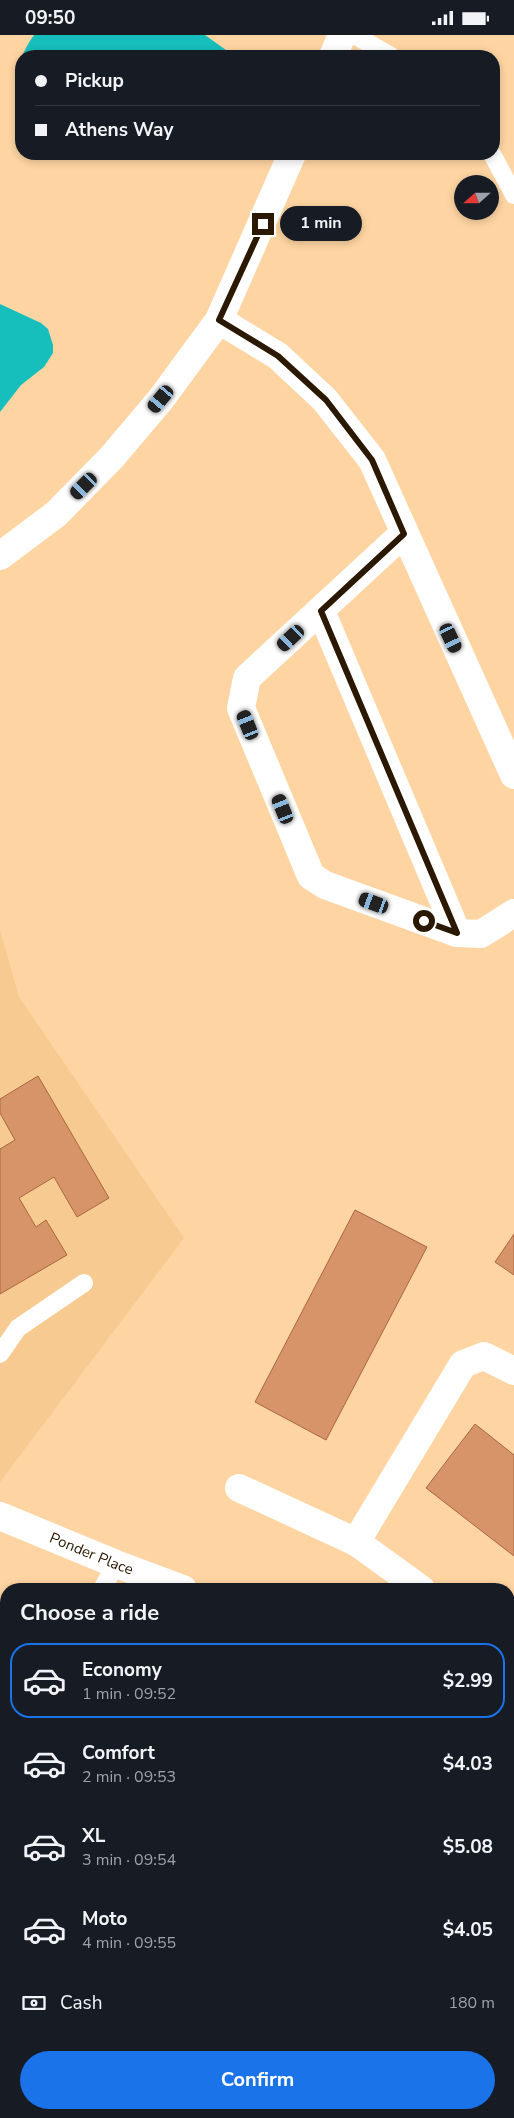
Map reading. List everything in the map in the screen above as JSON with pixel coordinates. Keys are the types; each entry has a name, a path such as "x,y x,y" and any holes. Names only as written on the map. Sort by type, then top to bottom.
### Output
{"street":[{"path":"336,50 342,35"},
{"path":"0,555 56,514 112,457 161,399 219,320 289,160"},
{"path":"219,320 278,356 326,400 372,460 514,775"},
{"path":"404,534 248,678 242,708 311,876 325,885 457,933 481,934 514,913"},
{"path":"321,611 457,933"},
{"path":"356,1542 463,1364 484,1356 514,1371"},
{"path":"239,1488 356,1542 413,1583"},
{"name":"Ponder Place","path":"0,1517 166,1583"}],"lane":[{"path":"354,35 380,50"},
{"path":"495,160 514,195"},
{"path":"0,1354 18,1328 84,1283"},
{"path":"105,1583 116,1564"}],"shaded area":[{"path":"0,930 19,997 184,1238 0,1482"}],"water":[{"path":"34,35 205,35 226,50 25,50"},
{"path":"0,304 41,323 48,329 53,345 53,353 44,367 21,385 0,412"}],"building":[{"path":"38,1076 109,1198 77,1217 54,1177 19,1198 36,1227 46,1220 67,1255 0,1294 0,1149 15,1140 0,1113 0,1099"},
{"path":"355,1210 427,1247 326,1440 255,1402"},
{"path":"514,1234 514,1275 495,1262"},
{"path":"475,1424 514,1455 514,1556 426,1488"}],"route":[{"path":"263,224 219,320 278,356 326,400 372,460 404,534 321,611 457,933 424,921"}]}
